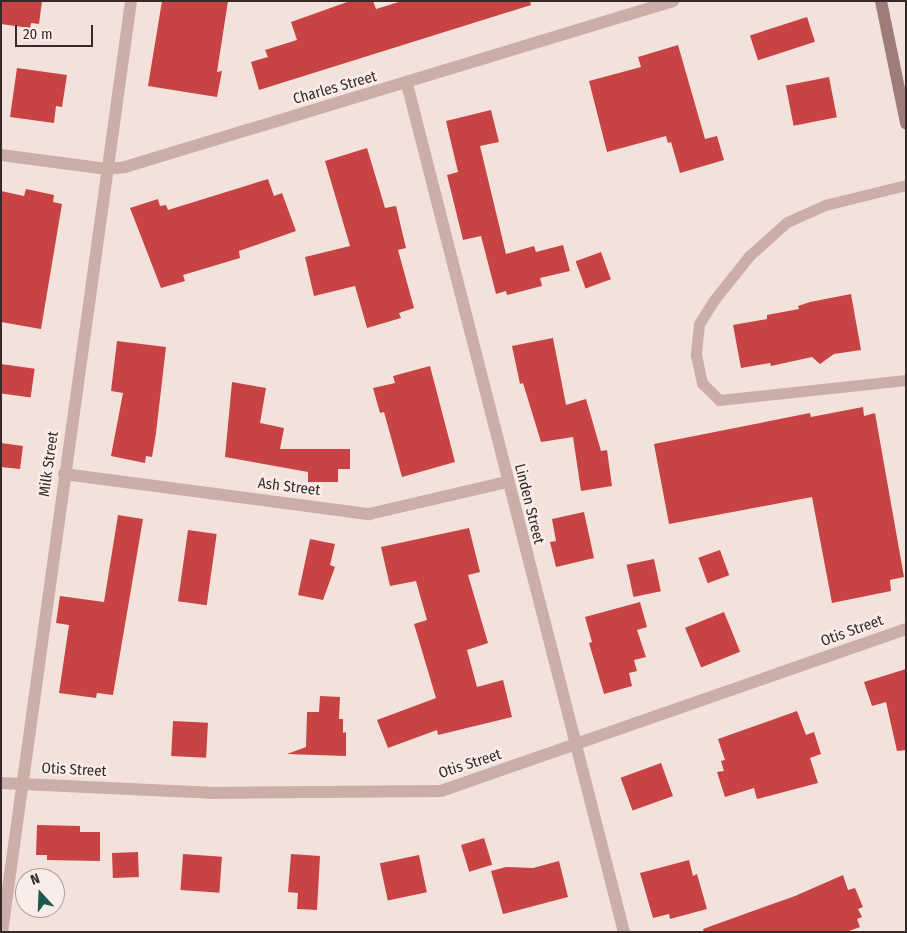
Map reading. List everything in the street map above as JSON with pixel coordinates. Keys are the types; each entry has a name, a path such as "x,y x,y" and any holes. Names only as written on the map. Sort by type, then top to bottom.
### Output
{"main road":[{"path":"881,1 906,122"}],"street":[{"name":"Milk Street","path":"2,932 131,1"},
{"name":"Charles Street","path":"1,154 107,169 126,167 407,84 673,1"},
{"name":"Linden Street","path":"407,84 574,746 624,932"},
{"name":"Ash Street","path":"64,474 369,514 507,482"},
{"name":"Otis Street","path":"1,783 210,793 431,792 453,788 906,629"}],"lane":[{"path":"906,186 825,205 787,222 749,256 714,300 699,324 696,355 702,383 719,400 906,380"}],"building":[{"path":"1,1 42,1 39,24 31,23 30,28 1,24"},
{"path":"162,1 228,1 217,72 222,71 217,97 148,86"},
{"path":"350,1 373,1 376,9 402,1 530,1 531,5 259,90 251,62 268,57 265,50 297,40 291,22"},
{"path":"807,17 815,42 758,60 750,36"},
{"path":"678,45 705,139 717,136 724,160 680,173 671,142 668,143 666,136 607,152 589,81 641,67 638,57"},
{"path":"17,68 67,75 62,107 56,106 54,123 10,117"},
{"path":"829,77 837,117 794,126 786,85"},
{"path":"491,110 499,142 480,146 506,254 534,246 536,252 563,245 570,271 540,278 542,286 507,295 506,291 496,294 481,236 463,240 447,175 458,172 446,121"},
{"path":"367,148 385,208 396,206 406,248 398,250 414,308 399,313 401,318 367,328 355,286 314,296 305,257 350,246 325,161"},
{"path":"268,179 274,196 282,193 296,231 239,251 240,258 183,275 185,281 161,288 130,208 158,199 160,206 166,205 168,210"},
{"path":"26,189 54,195 53,202 62,204 41,329 1,322 1,191 24,196"},
{"path":"601,252 611,279 586,288 576,261"},
{"path":"851,294 861,350 834,354 820,364 812,357 771,366 770,363 741,368 733,325 767,319 767,315 799,309 798,306 810,302"},
{"path":"553,338 566,405 586,399 601,451 607,450 612,486 581,491 573,437 541,442 523,383 520,384 512,346"},
{"path":"117,341 166,347 152,457 146,456 145,463 111,456 123,393 111,391"},
{"path":"1,364 35,369 31,397 1,393"},
{"path":"430,366 455,462 402,477 384,412 380,413 373,388 395,383 393,376"},
{"path":"232,382 266,388 260,423 284,428 280,449 350,449 350,469 338,469 338,482 308,482 308,472 225,457"},
{"path":"863,407 864,416 875,413 904,577 890,580 891,591 832,603 812,497 669,524 654,444 810,413 811,417"},
{"path":"1,443 23,446 20,469 1,467"},
{"path":"584,512 594,558 556,567 550,542 556,541 552,519"},
{"path":"118,515 143,519 113,695 97,693 96,698 59,693 69,625 56,623 60,596 104,602"},
{"path":"469,528 480,572 468,575 488,643 467,650 477,687 503,680 512,717 438,735 437,730 388,748 377,720 436,698 414,624 427,620 416,581 390,586 381,547"},
{"path":"188,530 217,534 207,605 178,601"},
{"path":"310,539 335,544 330,565 335,567 323,600 298,595"},
{"path":"720,550 729,575 708,583 698,558"},
{"path":"654,559 661,591 633,597 627,565"},
{"path":"640,602 647,627 637,630 646,657 634,660 637,671 629,673 632,686 604,694 589,643 592,642 585,617"},
{"path":"724,612 740,652 701,668 685,628"},
{"path":"906,669 906,750 897,751 886,702 872,706 864,682"},
{"path":"320,696 340,697 339,719 343,719 343,733 346,732 346,756 287,754 306,747 307,712 319,712"},
{"path":"797,711 806,735 814,732 821,754 810,758 818,783 757,799 754,788 725,797 717,772 724,771 721,761 725,760 718,739"},
{"path":"173,721 208,723 206,758 171,756"},
{"path":"661,763 673,796 633,811 621,778"},
{"path":"37,825 80,826 80,832 100,832 100,861 47,860 47,855 36,855"},
{"path":"484,838 492,865 469,872 461,845"},
{"path":"138,852 139,877 113,878 112,853"},
{"path":"183,854 222,857 219,893 180,890"},
{"path":"291,854 320,856 317,910 297,909 298,893 288,892"},
{"path":"419,855 427,892 388,900 380,863"},
{"path":"689,860 693,876 697,874 707,909 670,919 669,914 653,918 640,873"},
{"path":"559,861 568,897 503,914 491,871 506,867 533,868"},
{"path":"843,875 848,890 855,888 863,907 858,909 862,917 857,919 860,927 846,932 704,932 703,929 795,896"}]}
